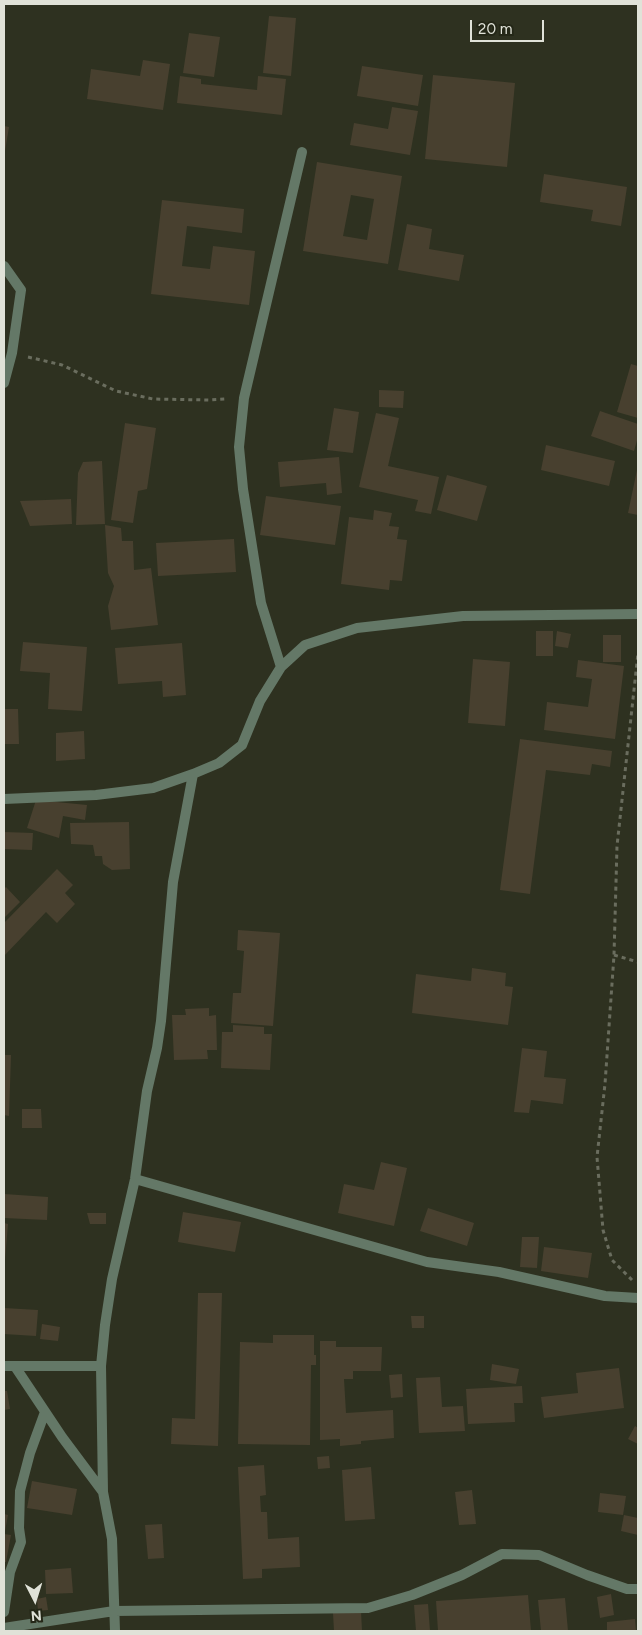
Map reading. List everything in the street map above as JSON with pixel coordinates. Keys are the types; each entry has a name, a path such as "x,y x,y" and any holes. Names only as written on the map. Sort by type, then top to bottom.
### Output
{"street":[{"path":"281,667 261,603 243,489 239,448 244,398 302,152"},
{"path":"4,266 21,290 12,352 4,383"},
{"path":"4,799 96,796 154,788 219,763 242,745 260,701 281,667 305,645 357,628 464,616 638,614"},
{"path":"115,1631 112,1539 103,1492 101,1366 112,1279 134,1179 147,1090 159,1039 174,882 193,774"},
{"path":"134,1179 428,1262 499,1272 605,1296 638,1298"},
{"path":"4,1366 16,1368 101,1366"},
{"path":"16,1368 45,1412 103,1492"},
{"path":"4,1612 10,1572 21,1542 19,1528 20,1492 30,1453 45,1412"},
{"path":"4,1628 114,1611 368,1608 412,1595 462,1575 502,1554 539,1555 627,1589 638,1588"}],"path":[{"path":"12,352 62,365 116,391 153,399 209,400 244,398"},
{"path":"638,652 617,846 614,955 605,1084 597,1157 603,1230 612,1260 638,1286"},
{"path":"614,955 638,962"}],"building":[{"path":"269,16 296,18 291,76 263,73"},
{"path":"189,33 220,37 214,77 183,73"},
{"path":"143,60 170,64 163,110 87,99 91,69 140,76"},
{"path":"362,66 423,75 418,106 357,96"},
{"path":"433,75 515,83 507,167 425,159"},
{"path":"180,76 201,79 201,84 257,90 258,76 286,79 282,115 177,103"},
{"path":"392,107 418,111 410,155 350,145 354,123 388,129"},
{"path":"4,126 9,127 5,151 4,151"},
{"path":"317,162 402,176 388,264 303,251","holes":["351,195 374,199 367,240 343,236"]},
{"path":"544,174 627,187 621,226 591,221 593,210 540,202"},
{"path":"162,200 244,209 242,233 187,226 182,266 210,269 213,246 255,251 249,305 151,294"},
{"path":"407,224 432,229 429,249 464,255 459,281 398,270"},
{"path":"631,364 638,366 638,418 617,412"},
{"path":"379,390 404,391 403,408 379,407"},
{"path":"334,408 359,412 353,453 327,450"},
{"path":"600,411 638,424 638,437 634,451 591,436"},
{"path":"376,413 399,418 388,466 439,477 431,514 415,511 418,500 359,487"},
{"path":"125,423 156,428 147,489 138,491 133,523 111,520"},
{"path":"546,445 615,461 609,486 541,470"},
{"path":"339,457 342,493 327,495 326,483 280,487 278,462"},
{"path":"102,461 105,524 76,525 78,473 83,462"},
{"path":"638,470 638,515 628,513"},
{"path":"447,475 487,486 477,521 437,510"},
{"path":"266,496 341,506 335,545 260,535"},
{"path":"71,499 72,524 30,526 20,501"},
{"path":"374,510 392,513 389,526 399,527 397,539 407,540 402,581 390,580 389,590 341,584 349,517 373,520"},
{"path":"105,525 121,528 122,541 133,541 134,570 151,568 158,625 111,630 108,606 114,586 108,573"},
{"path":"234,539 236,572 158,576 156,543"},
{"path":"536,631 553,631 553,656 536,656"},
{"path":"557,631 571,634 568,648 555,646"},
{"path":"603,635 621,635 621,662 603,662"},
{"path":"23,642 87,647 82,711 48,709 50,673 20,671"},
{"path":"182,643 186,695 163,697 162,681 118,684 115,648"},
{"path":"473,659 510,662 505,726 468,723"},
{"path":"578,660 624,666 615,739 544,730 547,702 588,707 592,679 576,677"},
{"path":"4,709 18,709 19,744 4,744"},
{"path":"84,731 85,759 56,761 56,733"},
{"path":"520,739 612,751 610,767 592,764 590,775 546,770 530,894 500,890"},
{"path":"36,800 87,805 85,820 63,816 59,838 27,828"},
{"path":"129,822 130,869 112,870 103,864 102,856 95,856 93,845 71,844 70,823"},
{"path":"4,832 33,833 32,850 4,849"},
{"path":"57,869 73,885 65,893 75,904 57,923 46,912 4,956 4,923"},
{"path":"6,887 20,902 4,918 4,889"},
{"path":"238,930 280,933 273,1026 231,1023 233,993 241,993 244,951 237,950"},
{"path":"472,968 506,973 505,986 513,987 508,1025 412,1013 416,974 471,981"},
{"path":"209,1008 209,1016 216,1015 217,1050 207,1050 208,1059 174,1060 172,1015 186,1015 185,1009"},
{"path":"233,1025 264,1027 264,1034 272,1034 270,1070 221,1068 222,1032 233,1032"},
{"path":"522,1048 547,1051 544,1077 566,1079 563,1104 531,1100 529,1113 514,1112"},
{"path":"4,1055 11,1055 9,1116 4,1115"},
{"path":"22,1109 41,1109 42,1128 22,1128"},
{"path":"381,1162 407,1168 394,1226 338,1213 344,1184 374,1190"},
{"path":"4,1194 48,1197 47,1220 4,1218"},
{"path":"428,1208 474,1223 467,1246 420,1231"},
{"path":"183,1212 241,1222 235,1252 178,1242"},
{"path":"87,1213 106,1213 106,1224 90,1224"},
{"path":"4,1223 8,1224 5,1260 4,1260"},
{"path":"522,1237 539,1237 537,1268 520,1267"},
{"path":"544,1247 592,1253 588,1278 541,1271"},
{"path":"198,1293 222,1293 218,1446 171,1444 172,1418 195,1419"},
{"path":"4,1308 38,1310 36,1336 4,1334"},
{"path":"411,1316 424,1316 424,1328 412,1328"},
{"path":"42,1324 60,1327 58,1341 40,1339"},
{"path":"273,1335 314,1335 316,1365 311,1365 310,1445 238,1444 240,1342 273,1343"},
{"path":"320,1341 336,1341 336,1347 382,1347 381,1371 353,1371 353,1379 344,1379 346,1413 393,1410 394,1438 361,1441 361,1444 340,1446 340,1439 320,1440"},
{"path":"492,1364 519,1369 516,1384 490,1380"},
{"path":"619,1368 624,1408 544,1418 541,1397 578,1393 576,1373"},
{"path":"402,1374 403,1397 391,1398 389,1375"},
{"path":"440,1377 442,1407 463,1406 465,1431 419,1433 416,1378"},
{"path":"522,1386 523,1403 514,1403 515,1422 468,1424 466,1389"},
{"path":"4,1391 7,1391 10,1409 4,1410"},
{"path":"635,1426 638,1428 638,1444 628,1439"},
{"path":"329,1456 330,1468 318,1469 317,1457"},
{"path":"264,1465 266,1495 260,1496 261,1512 267,1512 268,1539 299,1537 300,1567 262,1569 262,1578 243,1579 238,1467"},
{"path":"371,1467 375,1519 345,1521 342,1470"},
{"path":"32,1481 77,1489 72,1515 27,1508"},
{"path":"472,1490 476,1524 459,1525 455,1492"},
{"path":"600,1493 626,1496 623,1515 598,1512"},
{"path":"4,1514 8,1515 5,1531 4,1531"},
{"path":"624,1515 638,1518 638,1535 621,1531"},
{"path":"162,1524 164,1558 148,1559 145,1525"},
{"path":"4,1534 11,1535 6,1562 4,1562"},
{"path":"71,1568 73,1593 46,1594 45,1570"},
{"path":"611,1594 614,1615 600,1618 597,1597"},
{"path":"528,1595 531,1631 438,1631 436,1601"},
{"path":"46,1597 48,1610 38,1611 37,1599"},
{"path":"565,1598 568,1631 541,1631 538,1600"},
{"path":"428,1604 430,1631 416,1631 414,1605"},
{"path":"361,1611 362,1631 334,1631 333,1613"},
{"path":"635,1619 636,1631 607,1631 607,1622"}]}
